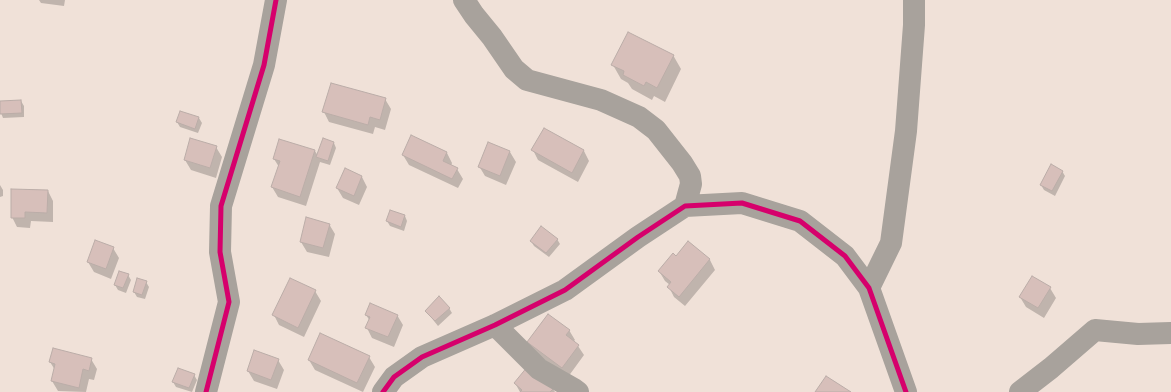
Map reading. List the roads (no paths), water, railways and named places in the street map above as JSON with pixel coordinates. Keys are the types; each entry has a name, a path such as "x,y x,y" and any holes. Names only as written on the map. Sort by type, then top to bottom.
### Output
{"street":[{"path":"206,392 229,302 220,252 221,206 264,65 276,0"},
{"path":"464,0 514,69 528,80 601,100 639,117 656,130 682,163 690,176 691,184 685,206"},
{"path":"869,288 891,243 906,131 914,25 914,0"},
{"path":"384,392 394,377 422,357 495,325 565,290 638,237 685,206 742,203 800,221 845,256 869,288 906,392"},
{"path":"495,325 539,369 578,392"},
{"path":"1020,392 1051,368 1095,330 1138,334 1171,333"}]}
